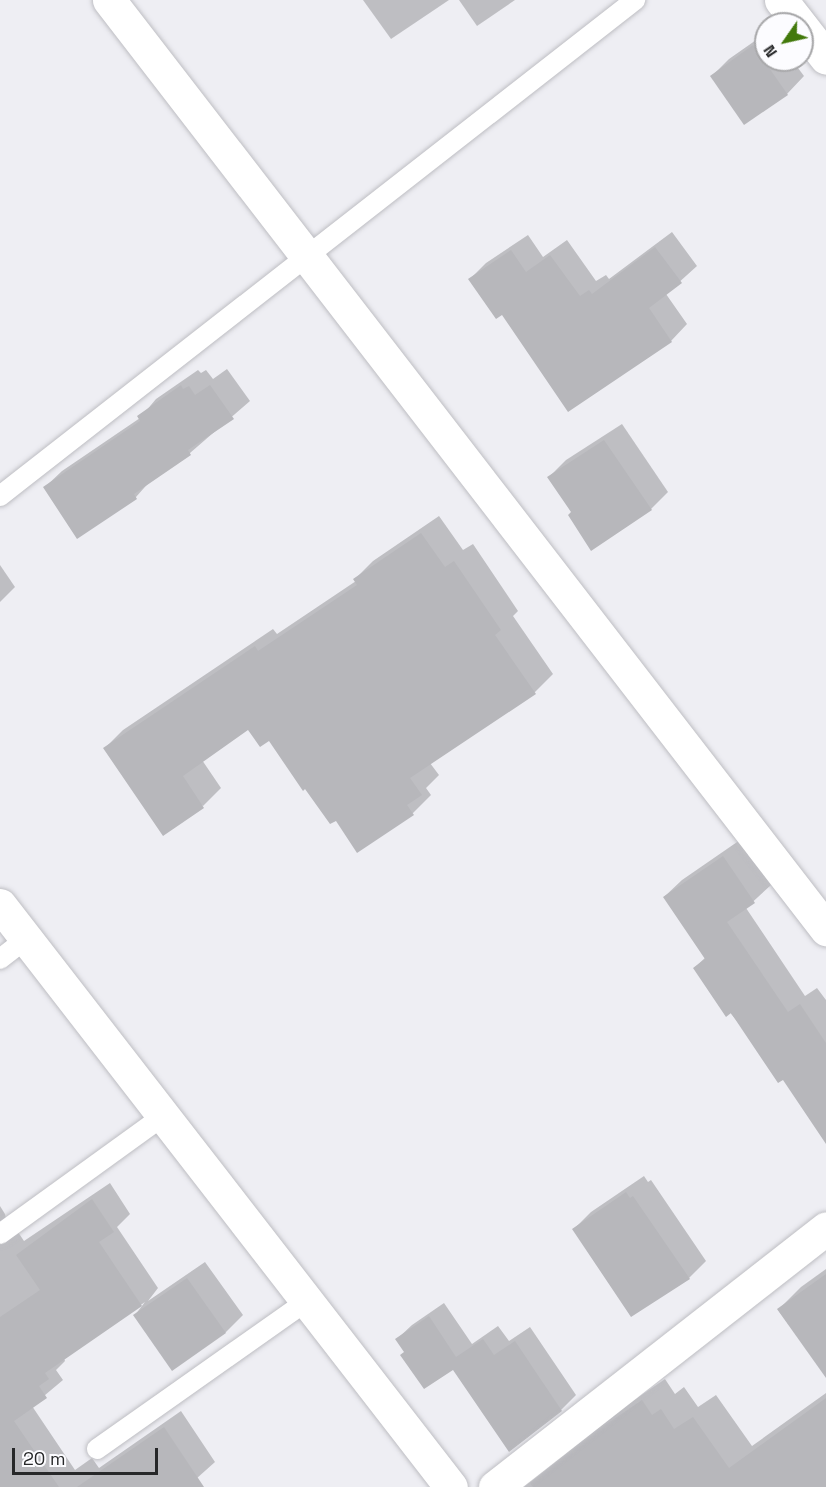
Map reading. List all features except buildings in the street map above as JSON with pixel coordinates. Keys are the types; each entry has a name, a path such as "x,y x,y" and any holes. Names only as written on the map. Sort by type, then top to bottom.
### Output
{"street":[{"path":"109,0 826,929"},
{"path":"781,0 791,12"},
{"path":"814,42 826,58"},
{"path":"0,905 451,1487"},
{"path":"495,1487 826,1228"}],"lane":[{"path":"0,496 634,0"},
{"path":"0,959 26,939"},
{"path":"0,1234 163,1116"},
{"path":"97,1449 307,1301"}]}
